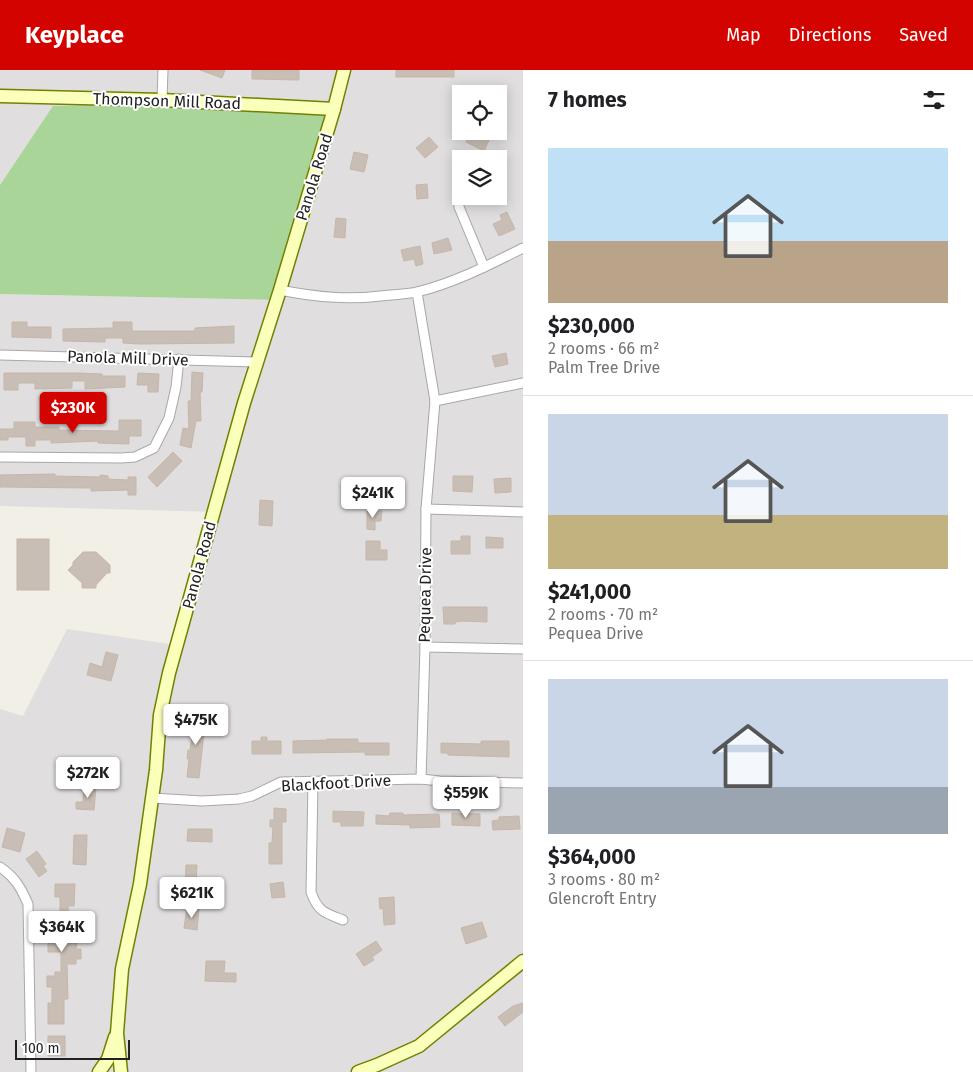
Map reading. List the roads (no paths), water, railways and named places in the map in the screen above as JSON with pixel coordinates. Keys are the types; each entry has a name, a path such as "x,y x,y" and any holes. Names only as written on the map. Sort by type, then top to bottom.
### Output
{"main road":[{"name":"Panola Road","path":"121,1072 117,1033 122,970 140,884 156,770 160,715 169,673 244,403 280,290 344,70"},
{"name":"Thompson Mill Road","path":"0,96 162,100 334,109"},
{"path":"358,1072 418,1046 523,961"},
{"path":"99,1072 108,1059 117,1033"}],"street":[{"path":"162,100 164,70"},
{"path":"459,205 484,267"},
{"path":"280,290 306,296 338,299 366,298 416,292 484,267 523,248"},
{"name":"Pequea Drive","path":"416,292 435,402 426,509 425,647 421,779"},
{"name":"Panola Mill Drive","path":"0,355 257,362"},
{"path":"0,457 122,458 136,457 154,448 168,418 176,387 179,359"},
{"path":"435,402 523,383"},
{"path":"426,509 523,512"},
{"path":"425,647 523,649"},
{"name":"Blackfoot Drive","path":"152,798 202,801 239,799 252,796 281,782 421,779 523,783"},
{"path":"313,782 311,892 321,911 343,920"},
{"path":"0,867 13,875 28,904 31,1072"}]}
